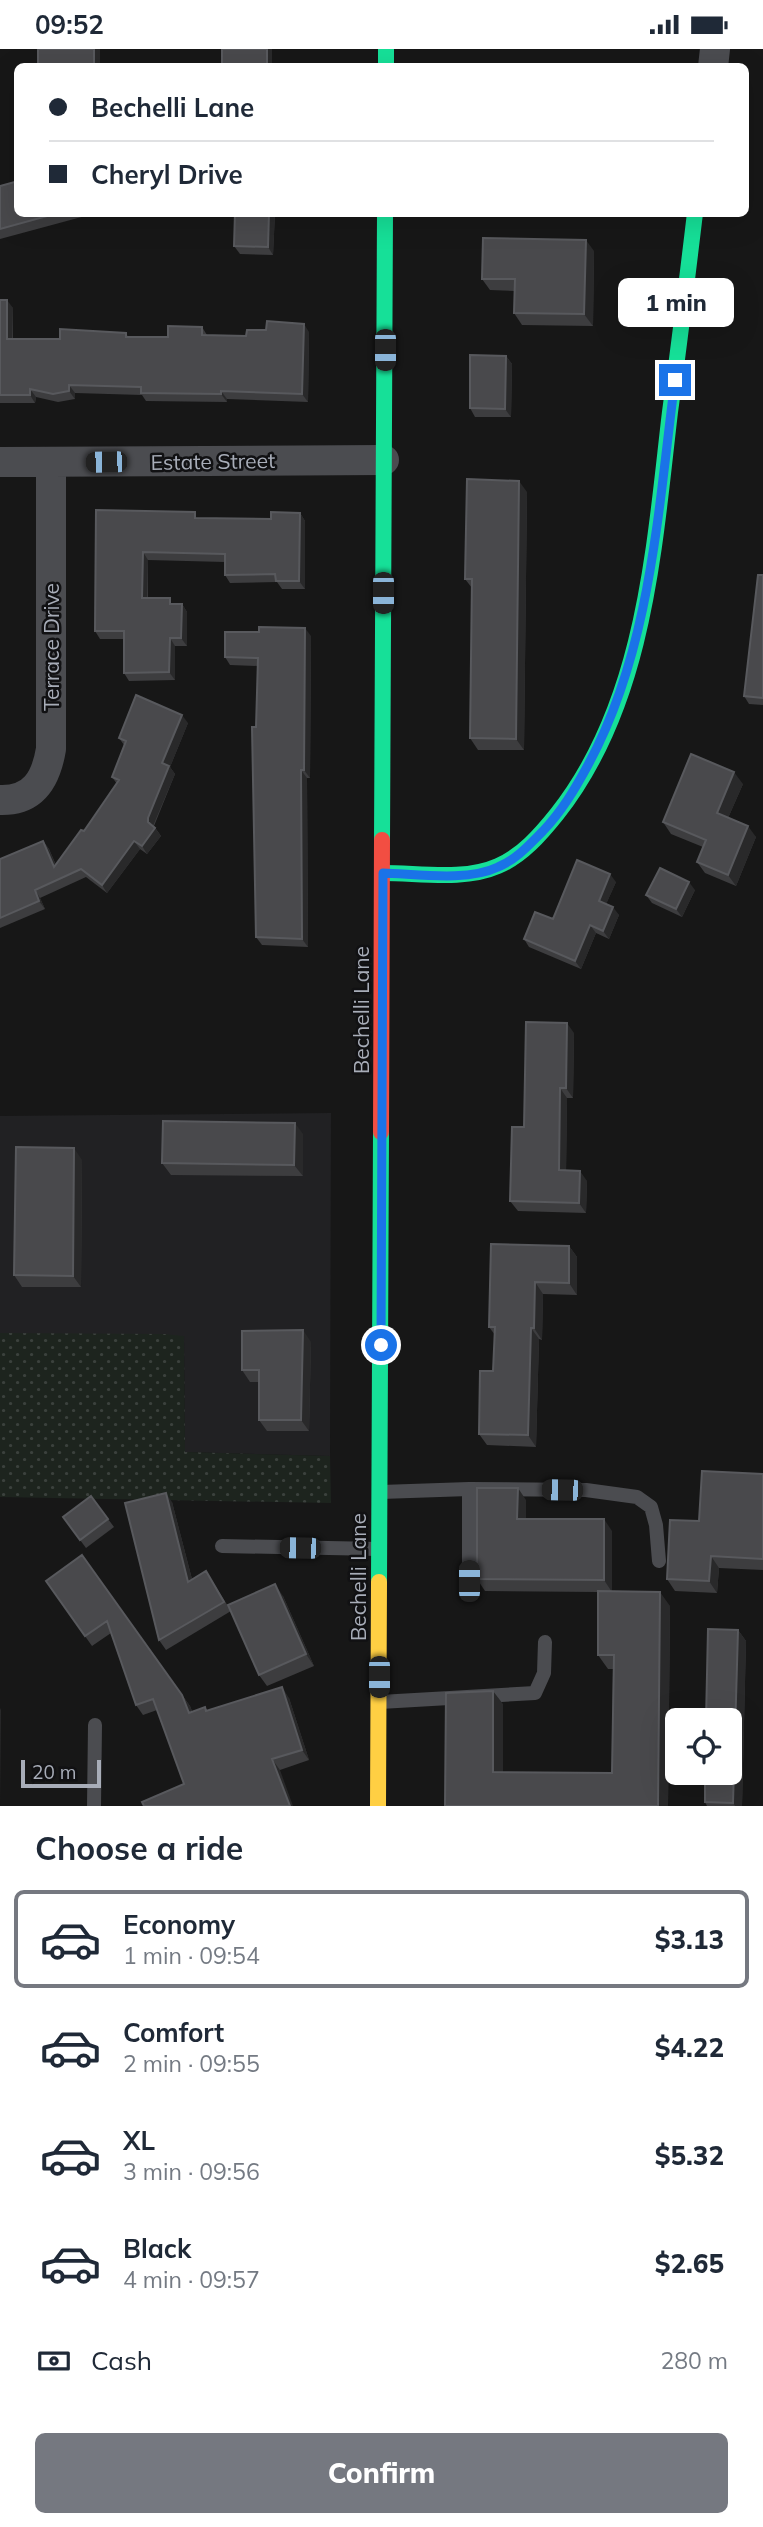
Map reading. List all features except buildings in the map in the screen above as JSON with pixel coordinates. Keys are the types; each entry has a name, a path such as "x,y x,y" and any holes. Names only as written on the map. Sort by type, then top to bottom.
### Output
{"main road":[{"name":"Bechelli Lane","path":"378,1806 385,217"},
{"path":"383,873 475,874 510,861 524,851 552,821 573,792 602,739 620,695 650,569 694,217"}],"street":[{"name":"Estate Street","path":"0,462 384,460"},
{"name":"Terrace Drive","path":"0,800 9,800 27,793 43,782 51,749 51,463"}],"lane":[{"path":"380,1492 469,1489 586,1490 637,1497 651,1507 656,1525 659,1561"},
{"path":"469,1489 469,1581"},
{"path":"222,1546 380,1549"},
{"path":"379,1702 535,1693 544,1673 545,1642"},
{"path":"94,1725 94,1806"}],"shaded area":[{"path":"331,1113 330,1456 185,1452 184,1336 0,1337 0,1116"},
{"path":"0,1333 184,1336 185,1452 330,1456 331,1503 0,1497"}],"traffic: fast":[{"path":"386,49 386,63"},
{"path":"382,840 385,217"},
{"path":"383,873 456,875 485,871 507,862 538,837 557,814 586,770 610,723 627,674 650,570 694,217"},
{"path":"379,1582 381,1132"}],"traffic: slow":[{"path":"378,1806 379,1582"}],"traffic: jam":[{"path":"381,1132 382,840"}],"route":[{"path":"381,1345 383,873 462,875 486,872 499,867 524,851 552,821 573,792 612,717 637,631 650,569 675,380"}]}
